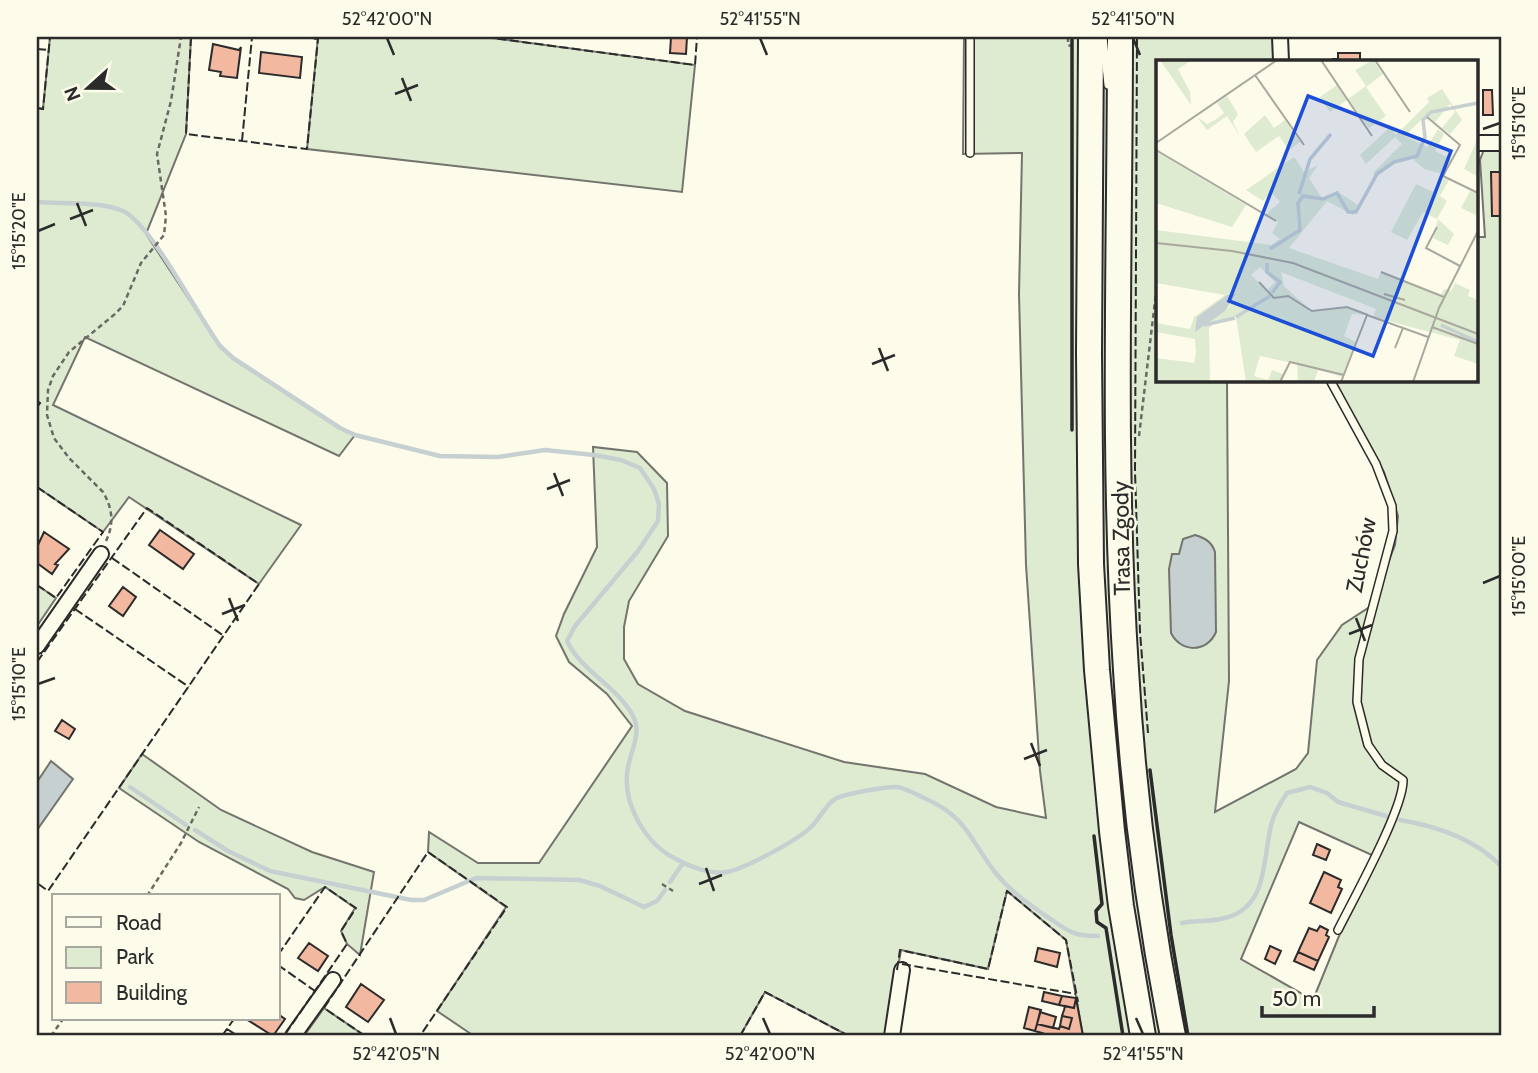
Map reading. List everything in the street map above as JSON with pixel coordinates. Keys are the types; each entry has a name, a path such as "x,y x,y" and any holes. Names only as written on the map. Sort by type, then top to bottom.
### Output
{"highway":[{"name":"Trasa Zgody","path":"1097,44 1090,189 1091,564 1096,656 1119,893 1143,1036"},
{"name":"Trasa Zgody","path":"1097,44 1120,191 1119,453 1125,670 1141,830 1164,993 1173,1036"}],"street":[{"path":"1280,37 1281,60"},
{"path":"1478,144 1501,143"},
{"path":"37,646 101,554"},
{"path":"892,1036 902,970"},
{"path":"293,1036 333,980"}],"lane":[{"path":"970,37 970,153"},
{"path":"1097,44 1105,37"},
{"path":"1097,44 1101,95"},
{"path":"1097,44 1110,96"},
{"path":"1090,189 1099,109"},
{"path":"1111,109 1120,191"},
{"name":"Zuchów","path":"1330,382 1376,464 1392,506 1393,531 1359,659 1357,702 1368,745 1382,765 1403,780 1404,788 1338,930"}],"path":[{"path":"101,554 111,526 108,500 54,438 47,415 48,390 53,376 69,352 123,306 141,263 162,240 166,223 158,166 159,144 171,101 181,37"},
{"path":"1068,37 1068,45 1097,44"},
{"path":"1139,437 1156,293"},
{"path":"148,894 181,843 199,807"},
{"path":"663,884 673,891"},
{"path":"51,1036 62,1020"}],"green space":[{"path":"50,37 191,37 186,134 146,234 220,346 233,358 355,435 339,456 85,337 53,405 301,525 259,584 129,497 103,532 37,487 37,407 40,403 37,401 37,108 43,109"},
{"path":"318,37 485,37 695,65 682,192 307,149"},
{"path":"964,37 1279,37 1280,60 1156,60 1156,382 1227,382 1229,681 1215,812 1296,769 1308,753 1317,660 1342,625 1371,606 1395,545 1398,516 1384,472 1331,382 1478,382 1478,237 1485,237 1480,160 1486,144 1501,144 1501,1036 1083,1036 1066,940 1007,891 988,969 901,950 886,1036 849,1036 765,992 740,1036 474,1036 437,1011 506,907 428,852 429,832 478,863 539,863 632,726 607,694 569,662 556,636 597,547 593,447 637,452 667,483 668,536 629,601 624,627 624,659 638,684 685,711 844,762 925,774 996,807 1046,818 1040,771 1026,565 1019,294 1022,153 963,154","holes":["1299,822 1372,855 1313,1000 1241,959"]},
{"path":"37,585 56,598 37,626"},
{"path":"142,754 221,810 312,852 374,872 360,955 347,944 341,931 355,908 325,887 304,900 295,898 288,889 199,842 119,788"},
{"path":"324,1008 365,1036 304,1036"}],"shaded area":[{"path":"1195,535 1208,541 1215,552 1216,632 1207,644 1194,648 1181,644 1171,633 1169,569 1172,554 1179,554 1183,539"},
{"path":"51,761 73,779 37,830 37,782"}],"building":[{"path":"671,37 687,37 686,54 670,53"},
{"path":"213,44 239,50 241,47 237,78 220,76 221,72 209,70"},
{"path":"261,52 302,57 300,78 259,73"},
{"path":"1338,53 1360,53 1360,60 1333,60 1338,59"},
{"path":"1483,90 1492,90 1493,115 1483,115"},
{"path":"1491,172 1501,172 1501,216 1492,216"},
{"path":"160,530 194,554 183,569 149,545"},
{"path":"44,532 69,549 55,564 58,565 52,574 37,563 37,547"},
{"path":"123,587 136,597 123,616 109,606"},
{"path":"62,720 75,729 69,739 55,731"},
{"path":"1317,844 1330,850 1326,860 1313,855"},
{"path":"1324,872 1341,880 1338,887 1342,889 1331,913 1310,903"},
{"path":"1320,926 1328,930 1326,935 1329,937 1318,961 1298,952 1309,928 1317,931"},
{"path":"309,943 328,956 318,971 298,958"},
{"path":"1270,946 1281,951 1275,964 1265,959"},
{"path":"1038,948 1060,953 1057,967 1035,961"},
{"path":"1298,952 1318,961 1314,970 1294,961"},
{"path":"361,984 384,1000 368,1022 346,1007"},
{"path":"1044,992 1062,996 1059,1005 1042,1001"},
{"path":"1062,996 1076,998 1074,1008 1059,1005"},
{"path":"1076,998 1083,1036 1052,1036 1035,1031 1037,1024 1069,1029 1072,1018 1062,1016 1065,1006 1074,1008"},
{"path":"1029,1007 1041,1010 1035,1031 1024,1028"},
{"path":"1040,1012 1056,1017 1053,1028 1037,1024"},
{"path":"280,1015 285,1019 273,1036 248,1020 280,1020"},
{"path":"1062,1016 1072,1018 1069,1029 1060,1026"}],"waterway":[{"path":"37,202 92,204 123,211 134,219 160,252 220,346 233,358 355,435 440,456 498,457 545,450 621,460 640,468 654,489 659,504 658,521 638,551 575,626 567,641 573,652 618,696 633,716 636,735 628,767 628,794 645,833 665,852 701,870 727,872 795,839 811,827 835,799 866,791 900,788 937,804 957,820 994,871 1025,901 1070,931 1098,936"},
{"path":"130,787 186,825"},
{"path":"1182,923 1225,918 1240,912 1250,903 1262,879 1273,818 1287,793 1310,787 1327,793 1338,802 1386,816"},
{"path":"1400,820 1454,835 1479,848 1501,866"},
{"path":"195,830 228,851 270,871 411,900 424,900 476,878 579,880 600,886 644,907 657,901 665,890"},
{"path":"670,882 683,863"}],"fence":[{"path":"37,108 43,109 50,37"},
{"path":"191,37 186,134 307,149 318,39 302,37"},
{"path":"242,141 252,37"},
{"path":"485,37 695,65 697,37"},
{"path":"1137,37 1135,471 1140,632 1148,733"},
{"path":"37,49 49,50"},
{"path":"37,167 37,183"},
{"path":"37,401 40,403 37,407"},
{"path":"37,487 103,532 56,598 37,585"},
{"path":"37,662 147,508 259,584 48,891 37,883"},
{"path":"112,558 224,636"},
{"path":"75,609 189,687"},
{"path":"365,1036 324,1008 428,852 507,907 420,1036"},
{"path":"280,952 325,887 356,908 341,931 347,944 284,1036"},
{"path":"897,970 900,950 988,969 1007,891 1066,940 1078,1002"},
{"path":"902,964 1076,994"},
{"path":"280,966 315,991"},
{"path":"740,1036 765,992 849,1036"},
{"path":"222,1036 233,1020"},
{"path":"227,1029 238,1036"}],"wall":[{"path":"1072,37 1072,430"},
{"path":"1150,770 1171,935 1188,1036"},
{"path":"1094,836 1102,904 1096,911 1097,922 1106,928 1123,1036"}]}
